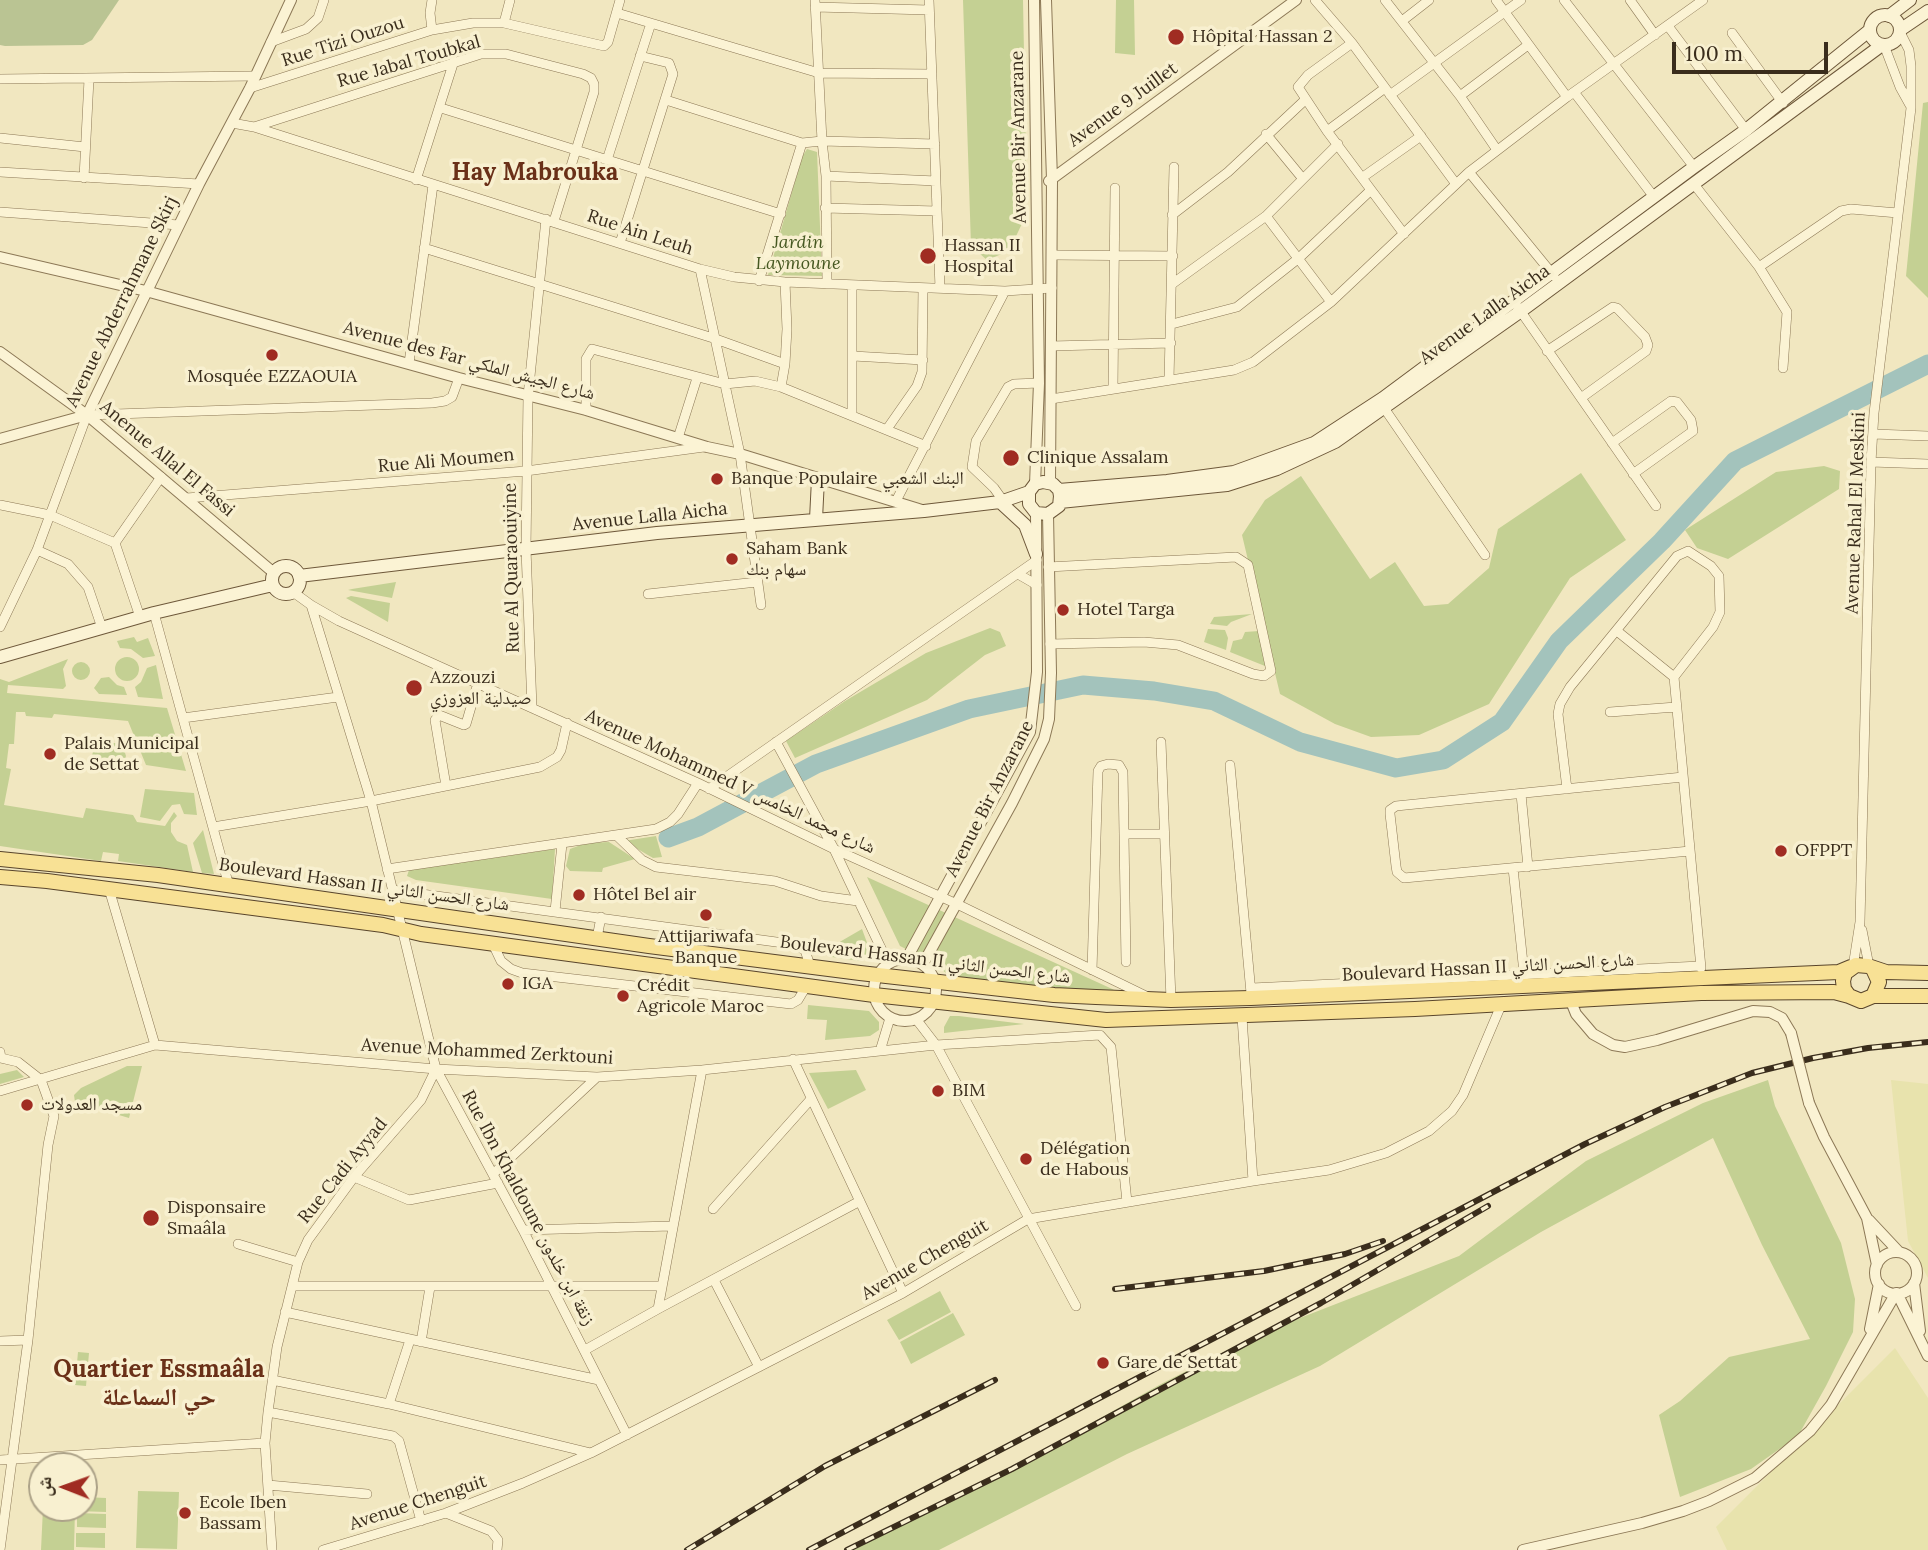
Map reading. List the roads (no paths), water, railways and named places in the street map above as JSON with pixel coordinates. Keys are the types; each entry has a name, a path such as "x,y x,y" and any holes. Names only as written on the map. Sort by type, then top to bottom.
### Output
{"main road":[{"name":"Avenue Lalla Aicha","path":"299,576 750,524 1035,501 1042,482 1056,491 1167,481 1249,469 1314,443 1382,405 1555,278 1693,167 1783,103 1870,30 1876,18 1889,16 1910,0"},
{"name":"Avenue Lalla Aicha","path":"1555,278 1693,183 1883,45 1895,41 1900,31 1928,11"},
{"path":"1889,16 1897,21 1900,31"},
{"path":"1870,30 1873,40 1883,45"},
{"path":"816,519 818,479"},
{"path":"1035,501 1056,510 1056,491"},
{"path":"1003,502 1025,525 1037,557"},
{"path":"0,656 273,579 284,566 296,570 299,576 298,587 293,592 281,593 273,579"},
{"name":"Boulevard Hassan II شارع الحسن الثاني","path":"0,859 122,871 597,938 1054,995 1171,1000 1251,993 1701,972 1839,972 1852,967"},
{"name":"Boulevard Hassan II شارع الحسن الثاني","path":"0,877 383,925 401,930 874,995 1107,1020 1242,1017 1713,993 1834,992 1849,996"},
{"path":"1928,973 1886,972 1862,964 1845,973 1843,981 1849,996 1861,1001 1873,996 1928,996"},
{"path":"1871,967 1879,982 1873,996"}],"street":[{"name":"Avenue Abderrahmane Skirj","path":"0,626 37,550 87,415 291,0"},
{"path":"271,42 306,29 318,18 324,0"},
{"path":"432,0 432,30"},
{"path":"504,23 510,0"},
{"name":"Rue Tizi Ouzou","path":"250,88 432,30 472,23 504,23 602,46 608,42 620,0"},
{"name":"Avenue Bir Anzarane","path":"907,958 1026,742 1034,712 1037,672 1035,501 1039,383 1034,0"},
{"name":"Avenue Bir Anzarane","path":"1046,0 1052,179 1051,399 1056,491"},
{"name":"Avenue 9 Juillet","path":"1038,189 1296,0"},
{"path":"1317,0 1456,184"},
{"path":"1385,0 1460,96 1497,150"},
{"path":"1402,21 1429,0"},
{"path":"1496,0 1528,45 1654,197"},
{"path":"1327,131 1434,64 1521,0"},
{"path":"1564,0 1693,167"},
{"path":"1630,0 1656,35"},
{"path":"1051,399 1234,370 1247,365 1279,344 1331,302 1469,172 1703,0"},
{"path":"827,284 826,176 815,4 929,5 940,288"},
{"path":"617,13 819,73 932,74"},
{"path":"607,160 651,23"},
{"path":"1668,26 1746,130"},
{"name":"Avenue Rahal El Meskini","path":"1852,967 1860,922 1874,413 1911,108 1910,58 1900,31"},
{"path":"1732,33 1783,103"},
{"path":"1352,43 1302,79 1298,87 1327,131 1404,234"},
{"path":"1460,96 1528,45"},
{"path":"1883,45 1911,108"},
{"name":"Rue Jabal Toubkal","path":"254,127 481,54 506,54 591,78 594,92 576,151 550,220"},
{"path":"620,243 673,70 665,61 640,56"},
{"path":"416,180 454,61"},
{"path":"0,79 255,76"},
{"path":"84,178 89,79"},
{"path":"666,100 802,143 822,141 935,144"},
{"path":"1172,215 1228,172 1305,100"},
{"path":"441,108 782,214"},
{"name":"Rue Ain Leuh","path":"232,122 700,269 759,281 1005,291 1052,288"},
{"path":"1266,134 1303,179"},
{"path":"1363,177 1421,136"},
{"path":"0,138 85,147"},
{"path":"759,281 802,143"},
{"path":"1172,284 1265,216 1338,144"},
{"path":"1169,380 1174,167"},
{"path":"0,172 199,184"},
{"path":"1469,172 1555,278"},
{"path":"826,176 936,181"},
{"path":"1693,183 1759,267 1787,312 1783,368"},
{"path":"409,363 433,185"},
{"path":"1113,389 1115,188"},
{"path":"1172,324 1237,307 1299,258 1371,190"},
{"path":"825,208 937,211"},
{"path":"1759,267 1841,211 1851,209 1898,213"},
{"path":"0,212 179,225"},
{"path":"1265,216 1331,302"},
{"name":"Rue Al Quaraouiyine","path":"532,708 526,549 528,396 550,220"},
{"path":"424,248 713,338 785,364"},
{"path":"1052,255 1172,256"},
{"name":"Avenue des Far شارع الجيش الملكي","path":"0,257 146,291 459,378 586,410 896,501 924,512"},
{"path":"700,269 740,454 761,605"},
{"path":"781,387 785,364 785,282"},
{"path":"852,285 852,415"},
{"path":"887,429 919,382 923,360 923,288"},
{"path":"896,501 1005,291"},
{"path":"1517,307 1656,506"},
{"path":"1547,351 1614,307 1644,337 1648,345 1646,351 1581,398"},
{"path":"1051,346 1171,343"},
{"path":"586,410 586,356 592,349 725,384 755,381 781,387 926,446"},
{"name":"Anenue Allal El Fassi","path":"0,352 87,415 187,498 273,579"},
{"path":"853,356 923,360"},
{"path":"0,439 87,415 432,403 452,397 459,378"},
{"path":"678,438 697,378"},
{"path":"1003,502 994,488 972,467 976,442 1008,387 1014,384 1039,383"},
{"path":"1612,443 1671,401 1677,402 1691,420 1693,430 1633,474"},
{"path":"1382,405 1485,555"},
{"path":"1874,434 1928,436"},
{"name":"Rue Ali Moumen","path":"187,498 526,471 707,447"},
{"path":"1871,462 1928,464"},
{"path":"116,543 161,477"},
{"name":"Avenue Bir Anzarane","path":"923,964 1012,803 1044,739 1050,705 1051,673 1048,567 1035,501"},
{"path":"0,505 50,515 116,543 140,617"},
{"path":"37,550 68,564 88,587 102,628"},
{"path":"1230,765 1251,993 1524,973 1701,972 1674,677 1718,620 1720,581 1711,566 1692,551 1682,552 1570,687 1560,704 1558,714 1567,789"},
{"path":"713,791 776,742 1018,574 1037,557"},
{"path":"1048,567 1236,557 1248,565 1271,671 1264,676 1253,674 1178,645 1144,642 1050,644"},
{"path":"1018,574 1037,586"},
{"path":"648,594 757,582"},
{"name":"Avenue Mohammed V شارع محمد الخامس","path":"293,592 339,621 698,783 1155,1000"},
{"name":"Rue Ibn Khaldoune زنقة ابن خلدون","path":"311,605 371,802 436,1069 496,1178 627,1435"},
{"path":"154,613 229,886"},
{"path":"1618,631 1674,677"},
{"path":"446,786 435,720 439,715 467,724 478,683"},
{"path":"183,718 338,696"},
{"path":"1609,712 1676,707"},
{"path":"213,827 371,802 540,767 557,757 566,723"},
{"path":"776,742 834,849 888,964"},
{"path":"1161,742 1171,1000"},
{"path":"1092,970 1098,771 1105,765 1117,764 1122,768 1125,834 1126,962"},
{"path":"1683,776 1396,806 1390,811 1397,872 1404,878 1689,851"},
{"path":"387,869 663,827 678,814 698,783"},
{"path":"1521,794 1528,867"},
{"path":"1125,834 1164,834"},
{"path":"616,835 642,860 656,867 775,881 821,896 858,901"},
{"path":"555,911 562,844"},
{"path":"1513,868 1524,973"},
{"path":"109,889 155,1045"},
{"path":"392,890 799,946 807,954 810,966"},
{"path":"597,938 601,917"},
{"name":"Avenue Rahal El Meskini","path":"1860,922 1871,967"},
{"path":"492,942 501,961 522,973 791,1004 799,1000 807,985"},
{"path":"907,958 923,964 930,971 936,991 934,1001 927,1012 916,1020 903,1021 890,1018 882,1012 874,995 877,975 888,964 907,958"},
{"path":"1570,999 1576,1014 1593,1034 1612,1045 1625,1047 1665,1038 1753,1011 1770,1012 1782,1018 1791,1033 1809,1102 1824,1137 1867,1218 1899,1252 1915,1263 1917,1277 1907,1290 1896,1293 1886,1291 1879,1284"},
{"name":"Avenue Chenguit","path":"323,1550 446,1513 533,1480 591,1453 902,1293 1028,1219 1348,1166 1386,1153 1429,1131 1447,1116 1463,1096 1502,1003"},
{"path":"1242,1017 1253,1181"},
{"path":"880,1051 890,1018"},
{"path":"916,1020 936,1045 1076,1306"},
{"name":"Avenue Mohammed Zerktouni","path":"0,1091 155,1045 436,1069 597,1077 702,1070 936,1045 1094,1035 1106,1039 1113,1057 1127,1202"},
{"path":"0,1056 18,1062 41,1080 54,1116 48,1145 0,1550"},
{"path":"793,1059 902,1293"},
{"name":"Rue Cadi Ayyad","path":"272,1550 265,1443 272,1380 298,1262 308,1240 354,1177 415,1108 436,1069"},
{"path":"658,1308 702,1070"},
{"path":"354,1177 409,1200 496,1178 597,1077"},
{"path":"713,1209 811,1100"},
{"path":"585,1350 658,1308 860,1201"},
{"path":"1866,1344 1879,1284 1867,1218"},
{"path":"523,1230 672,1226"},
{"path":"237,1244 298,1262"},
{"path":"1877,1265 1886,1255 1899,1252"},
{"path":"714,1280 759,1367"},
{"path":"1914,1283 1921,1341"},
{"path":"292,1286 661,1286"},
{"path":"421,1342 430,1287"},
{"path":"1896,1293 1928,1356"},
{"path":"1523,1550 1683,1511 1755,1478 1799,1441 1822,1416 1838,1395 1896,1293"},
{"path":"285,1312 599,1380"},
{"path":"0,1341 27,1340"},
{"path":"389,1404 410,1340"},
{"path":"272,1380 389,1404 591,1453"},
{"path":"268,1412 393,1436 399,1441 421,1521"},
{"path":"0,1460 265,1443"},
{"path":"268,1485 367,1494"},
{"path":"446,1513 491,1531 498,1540 497,1550"}],"waterway":[{"path":"668,838 698,827 816,764 969,709 1083,685 1154,691 1214,701 1300,742 1396,768 1443,760 1502,722 1559,641 1662,541 1735,461 1928,364"}],"railway":[{"path":"809,1550 1585,1144 1665,1107 1752,1073 1868,1048 1928,1042"},
{"path":"847,1550 1012,1469 1321,1303 1488,1206"},
{"path":"1115,1289 1264,1271 1345,1254 1383,1241"},
{"path":"687,1550 825,1466 995,1380"}],"place":[{"name":"Hôpital Hassan 2","path":"1176,37"},
{"name":"Hassan II Hospital","path":"928,256"},
{"name":"Mosquée EZZAOUIA","path":"272,355"},
{"name":"Clinique Assalam","path":"1011,458"},
{"name":"Banque Populaire البنك الشعبي","path":"717,479"},
{"name":"Saham Bank سهام بنك","path":"732,559"},
{"name":"Hotel Targa","path":"1063,610"},
{"name":"Azzouzi صيدلية العزوزي","path":"414,688"},
{"name":"Palais Municipal de Settat","path":"50,754"},
{"name":"OFPPT","path":"1781,851"},
{"name":"Hôtel Bel air","path":"579,895"},
{"name":"Attijariwafa Banque","path":"706,915"},
{"name":"IGA","path":"508,984"},
{"name":"Crédit Agricole Maroc","path":"623,996"},
{"name":"BIM","path":"938,1091"},
{"name":"مسجد العدولات","path":"27,1105"},
{"name":"Délégation de Habous","path":"1026,1159"},
{"name":"Disponsaire Smaâla","path":"151,1218"},
{"name":"Gare de Settat","path":"1103,1363"},
{"name":"Ecole Iben Bassam","path":"185,1513"}],"district":[{"name":"Hay Mabrouka","path":"535,173"},
{"name":"Quartier Essmaâla حي السماعلة","path":"159,1384"}],"park label":[{"name":"Jardin Laymoune","path":"798,253"}]}
